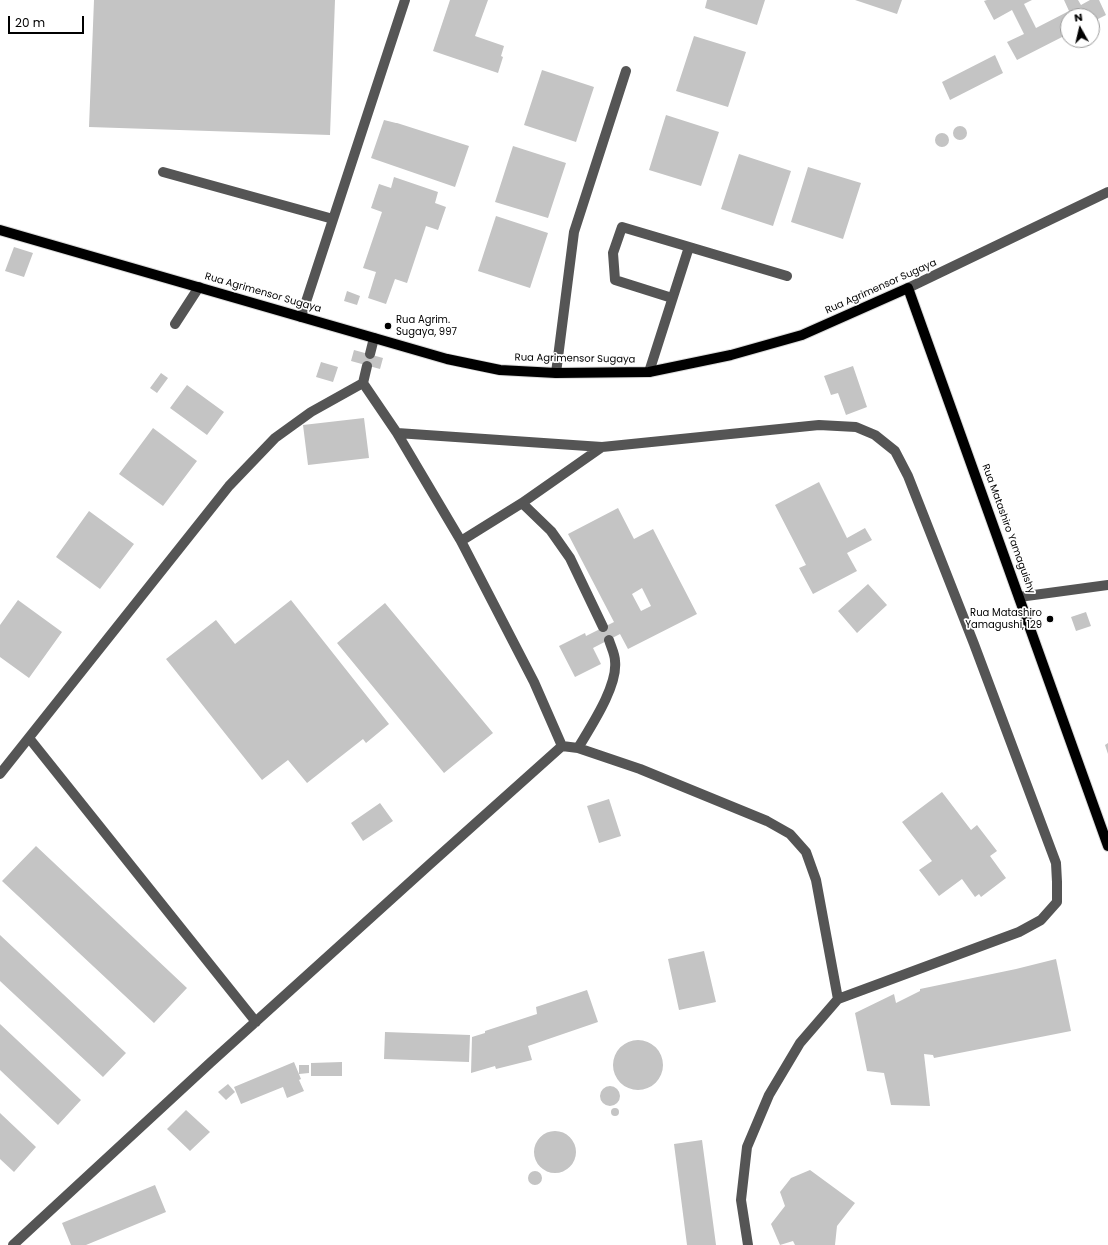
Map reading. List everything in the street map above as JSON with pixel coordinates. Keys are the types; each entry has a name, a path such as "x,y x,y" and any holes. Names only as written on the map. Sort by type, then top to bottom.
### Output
{"main road":[{"name":"Rua Agrimensor Sugaya","path":"0,230 447,359 500,370 556,373 648,372 732,355 802,335 908,288"},
{"name":"Rua Matashiro Yamaguishy","path":"908,288 1108,846"}],"street":[{"path":"300,317 405,0"},
{"path":"556,373 574,232 626,71"},
{"path":"163,172 333,219"},
{"name":"Rua Agrimensor Sugaya","path":"908,288 1108,192"},
{"path":"672,298 615,280 613,253 622,227 787,276"},
{"path":"648,372 689,247"},
{"path":"175,324 199,287"},
{"path":"370,354 374,338"},
{"path":"367,366 363,383 397,433 461,541 534,682 562,746"},
{"path":"0,774 229,486 275,438 311,412 363,383"},
{"path":"397,433 602,447 819,425 856,427 875,435 895,451 908,476 974,644 1056,863 1057,902 1041,920 1019,932 838,999 800,1043 768,1095 747,1146 741,1200 748,1245"},
{"path":"461,541 522,503 602,447"},
{"path":"522,503 551,531 570,558 603,627"},
{"path":"1019,597 1108,584"},
{"path":"578,748 606,698 613,681 615,659 609,640"},
{"path":"29,738 256,1022"},
{"path":"13,1245 423,870 562,746 578,748 640,769 767,821 790,834 806,852 816,880 838,999"}],"building":[{"path":"94,0 335,0 330,135 89,127"},
{"path":"450,0 488,0 475,36 504,46 501,56 503,57 498,73 433,51"},
{"path":"707,0 765,0 757,25 705,8"},
{"path":"855,0 902,0 897,14"},
{"path":"1032,0 1024,4 1036,28 1060,16 1060,38 1017,60 1007,42 1024,34 1012,10 994,20 984,1"},
{"path":"1064,0 1078,0 1081,5 1090,0 1099,0 1106,15 1100,18 1100,8 1068,8"},
{"path":"694,36 746,52 728,107 676,91"},
{"path":"995,55 1003,73 950,100 942,82"},
{"path":"542,70 594,87 576,142 524,125"},
{"path":"666,115 719,132 701,186 649,170"},
{"path":"384,120 469,146 455,187 371,158"},
{"path":"957,126 963,126 967,130 967,136 963,140 957,140 953,136 953,130"},
{"path":"939,133 945,133 949,137 949,143 945,147 939,147 935,143 935,137"},
{"path":"513,146 566,163 548,218 495,202"},
{"path":"739,154 791,171 773,226 721,209"},
{"path":"808,167 861,183 843,239 791,222"},
{"path":"394,177 438,192 435,203 446,207 438,230 426,226 407,283 395,279 386,304 368,298 376,272 363,268 382,212 371,208 379,184 391,188"},
{"path":"496,216 548,233 530,288 478,271"},
{"path":"14,247 33,253 24,277 5,271"},
{"path":"347,291 360,296 357,305 344,301"},
{"path":"354,350 383,358 380,369 351,361"},
{"path":"321,362 338,367 333,382 316,377"},
{"path":"853,366 867,407 846,415 838,393 831,395 824,376"},
{"path":"161,373 168,378 157,393 150,388"},
{"path":"187,385 224,412 207,435 170,408"},
{"path":"364,418 369,458 308,465 303,425"},
{"path":"153,428 197,461 163,506 119,474"},
{"path":"819,482 847,538 865,528 872,540 847,553 857,571 813,594 799,568 806,565 775,505"},
{"path":"618,508 634,539 653,529 697,614 628,649 620,634 593,648 601,664 575,677 559,646 585,633 586,636 614,622 568,534","holes":["642,588 651,606 641,611 632,594"]},
{"path":"89,511 134,544 100,589 56,557"},
{"path":"868,584 887,605 857,633 838,611"},
{"path":"18,600 62,632 29,678 0,657 0,625"},
{"path":"291,600 389,724 366,743 363,739 307,783 288,760 262,780 166,659 216,620 235,644"},
{"path":"385,603 493,733 444,773 337,643"},
{"path":"1086,612 1091,626 1076,631 1071,617"},
{"path":"1108,743 1108,754 1105,745"},
{"path":"942,792 971,830 977,825 997,851 990,856 1006,878 981,897 979,894 975,897 962,879 939,896 919,870 932,861 902,822"},
{"path":"609,799 621,836 599,843 587,806"},
{"path":"380,803 393,821 363,841 351,823"},
{"path":"36,846 187,988 154,1023 2,881"},
{"path":"0,935 126,1053 103,1077 0,981"},
{"path":"704,951 716,1002 679,1010 668,959"},
{"path":"1056,959 1071,1031 934,1058 933,1055 924,1054 930,1106 891,1105 884,1073 867,1071 855,1013 894,994 896,1003 920,991 920,989"},
{"path":"587,990 598,1022 528,1046 532,1060 496,1069 495,1066 471,1073 472,1037 485,1033 485,1031 537,1014 536,1007"},
{"path":"0,1024 81,1100 58,1125 0,1070"},
{"path":"385,1032 470,1035 469,1062 384,1059"},
{"path":"633,1040 643,1040 656,1047 663,1060 663,1070 656,1083 643,1090 633,1090 624,1086 617,1079 613,1070 613,1060 617,1051 624,1044"},
{"path":"294,1062 304,1091 287,1098 283,1087 241,1104 234,1087"},
{"path":"342,1062 342,1076 311,1076 311,1063"},
{"path":"299,1065 309,1065 309,1073 299,1074"},
{"path":"228,1084 235,1092 226,1100 218,1092"},
{"path":"610,1086 617,1089 620,1096 617,1103 610,1106 603,1103 600,1096 603,1089"},
{"path":"615,1108 618,1109 618,1115 615,1116 612,1115 611,1112 612,1109"},
{"path":"186,1110 210,1132 190,1151 167,1129"},
{"path":"0,1113 36,1147 14,1172 0,1159"},
{"path":"551,1131 559,1131 567,1134 573,1140 576,1152 573,1164 567,1170 559,1173 551,1173 543,1170 537,1164 534,1156 534,1148 537,1140 543,1134"},
{"path":"702,1140 716,1245 687,1245 674,1144"},
{"path":"810,1170 855,1203 837,1226 835,1245 795,1245 793,1241 780,1245 771,1224 785,1206 780,1192 791,1178"},
{"path":"532,1171 538,1171 542,1175 542,1181 538,1185 532,1185 528,1181 528,1175"},
{"path":"155,1185 166,1212 86,1245 71,1245 62,1223"}],"place":[{"name":"Rua Agrim. Sugaya, 997","path":"388,326"},
{"name":"Rua Matashiro Yamagushi, 129","path":"1050,619"}]}
